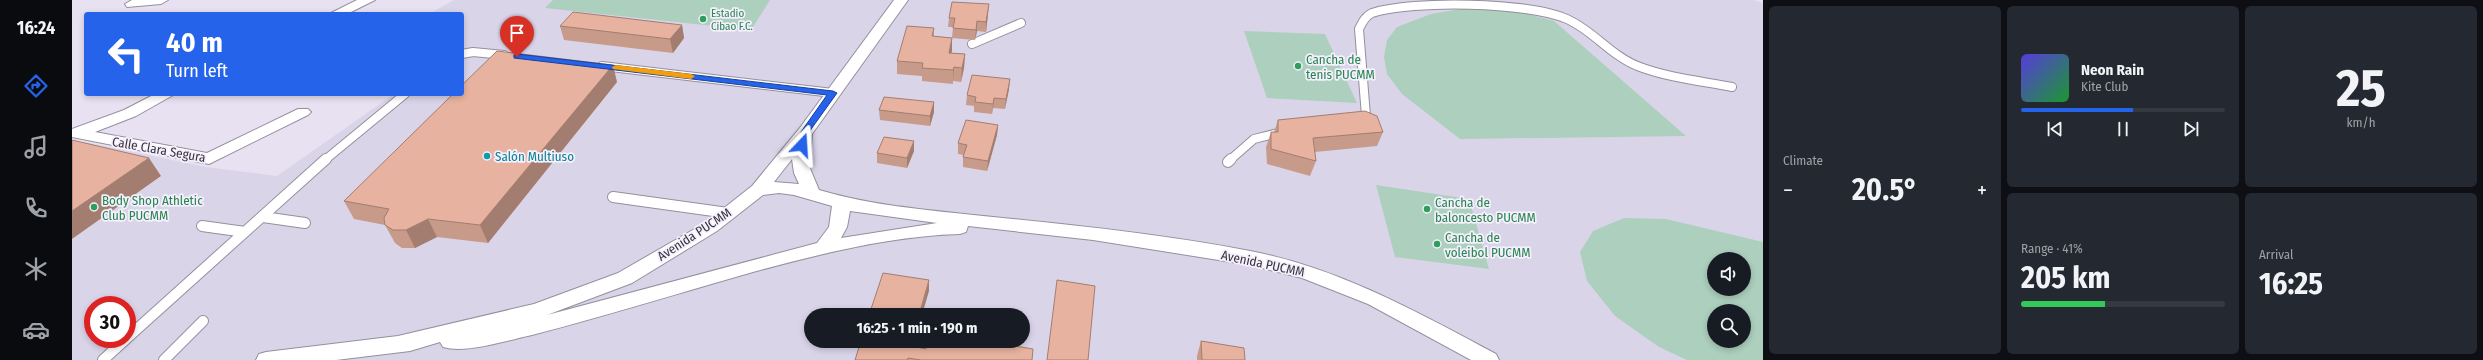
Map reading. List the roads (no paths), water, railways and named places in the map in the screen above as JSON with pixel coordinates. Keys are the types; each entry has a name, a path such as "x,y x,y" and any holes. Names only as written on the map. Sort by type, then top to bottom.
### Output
{"street":[{"path":"130,2 161,0"},
{"path":"341,12 368,0"},
{"path":"758,190 805,132 901,0"},
{"path":"130,2 140,12"},
{"path":"74,134 124,116 163,96"},
{"name":"Calle Clara Segura","path":"74,134 209,159 304,112"},
{"path":"805,132 799,158 802,179 813,194"},
{"name":"Avenida PUCMM","path":"399,344 538,310 625,278 711,226 758,190 779,187 795,189 841,203 1018,228 1093,234 1250,258 1306,272 1375,299 1489,360"},
{"path":"824,247 832,239 840,225 841,203"},
{"name":"Avenida PUCMM","path":"266,360 399,344 463,340 515,330 605,308 670,288 824,247 946,228 1018,228"}],"lane":[{"path":"1352,124 1362,121 1366,116 1359,29 1364,18 1373,12 1426,4 1498,5 1544,12 1569,20 1624,59 1641,68 1732,86"},
{"path":"972,44 1021,23"},
{"path":"464,54 473,52 510,56"},
{"path":"595,65 833,93"},
{"path":"136,330 329,156 403,96"},
{"path":"1228,162 1254,139 1291,130"},
{"path":"613,197 728,213"},
{"path":"263,217 305,223"},
{"path":"202,226 245,232"},
{"path":"164,360 203,321"},
{"path":"103,360 116,348"}],"place":[{"name":"Estadio Cibao F.C.","path":"703,19"},
{"name":"Cancha de tenis PUCMM","path":"1298,66"},
{"name":"Salón Multiuso","path":"487,156"},
{"name":"Body Shop Athletic Club PUCMM","path":"94,207"},
{"name":"Cancha de baloncesto PUCMM","path":"1427,209"},
{"name":"Cancha de voleibol PUCMM","path":"1437,244"}]}
